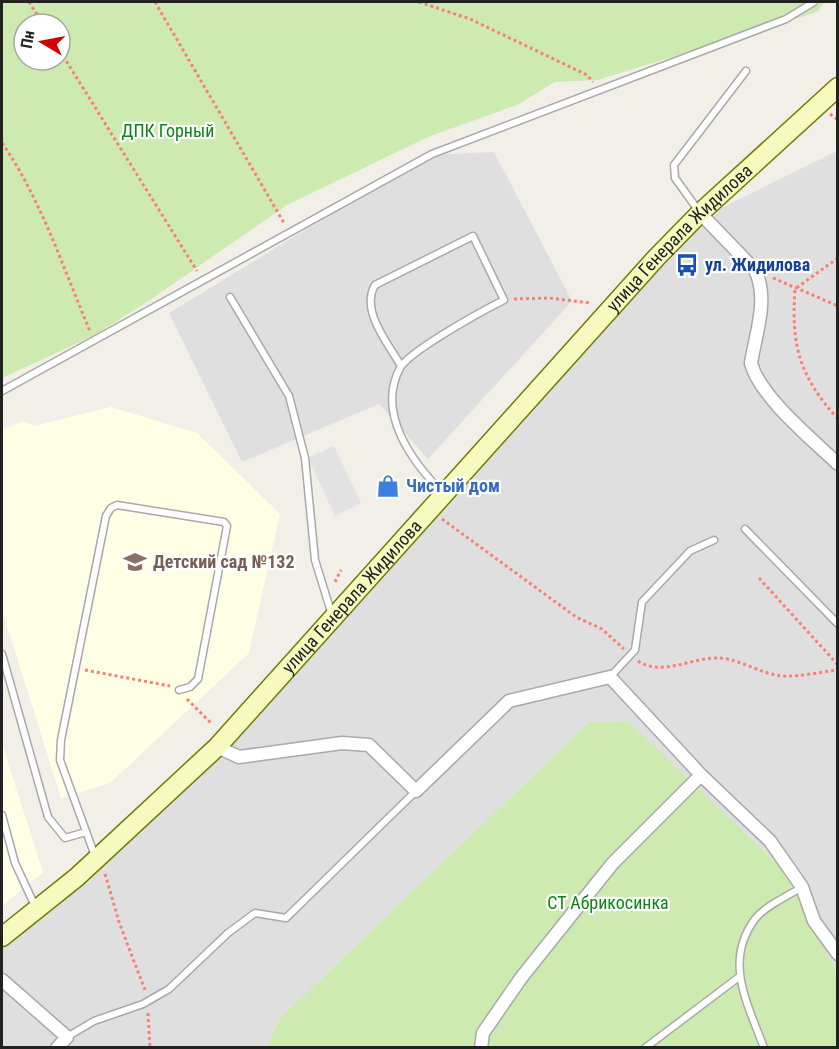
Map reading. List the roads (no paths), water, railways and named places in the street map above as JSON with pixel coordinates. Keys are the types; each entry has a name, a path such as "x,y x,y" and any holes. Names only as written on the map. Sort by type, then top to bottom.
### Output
{"main road":[{"name":"улица Генерала Жидилова","path":"2,937 100,865 217,747 700,213 837,87"}],"street":[{"path":"700,213 755,270 762,292 751,363 753,370 772,398 837,464"},
{"path":"217,747 239,757 342,743 369,745 416,791 509,701 610,677 701,775 770,841 802,887 814,921 837,954"},
{"path":"481,1047 483,1033 521,978 613,863 701,775"},
{"path":"2,980 67,1036 57,1047"}],"lane":[{"path":"2,391 432,154 597,89 786,19 814,2"},
{"path":"700,213 675,178 674,165 746,71"},
{"path":"401,366 370,310 375,285 474,236 504,300 457,324 401,366 391,399 398,432 432,482 444,494"},
{"path":"230,297 289,396 305,458 315,560 333,619"},
{"path":"100,865 60,760 61,740 106,516 111,508 117,505 224,522 227,526 198,679 190,687 179,690"},
{"path":"745,529 837,624"},
{"path":"610,677 635,650 642,602 690,550 714,540"},
{"path":"2,654 18,704 48,817 65,838 86,832"},
{"path":"67,1036 94,1021 149,1001 169,989 228,933 255,913 286,918 416,791"},
{"path":"2,815 15,863 37,910"},
{"path":"764,1047 739,977 740,947 756,918 802,887"},
{"path":"645,1047 739,977"}],"place":[{"name":"ул. Жидилова","path":"687,265"},
{"name":"Чистый дом","path":"388,486"},
{"name":"Детский сад №132","path":"135,562"}],"park label":[{"name":"ДПК Горный","path":"168,131"},
{"name":"СТ Абрикосинка","path":"608,903"}]}
